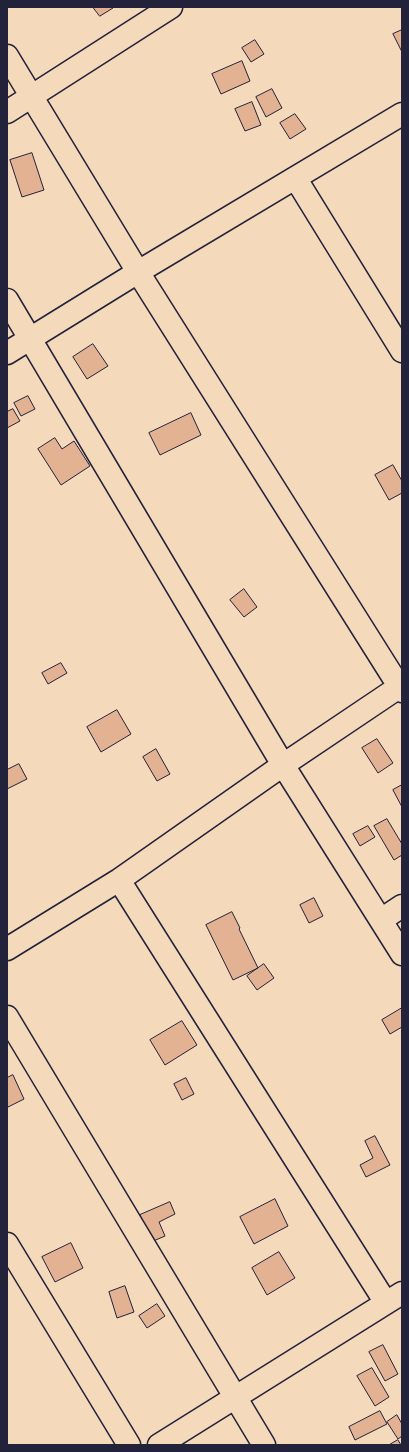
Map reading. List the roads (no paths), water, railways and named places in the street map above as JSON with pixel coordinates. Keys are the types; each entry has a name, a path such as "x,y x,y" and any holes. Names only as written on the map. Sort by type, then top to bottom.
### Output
{"street":[{"path":"7,112 171,7"},
{"path":"7,56 138,272 401,687 282,765 118,880 7,949"},
{"path":"7,353 138,272 296,179 402,114"},
{"path":"296,179 402,351"},
{"path":"7,300 282,765 402,954"},
{"path":"118,880 394,1298 159,1445"},
{"path":"381,920 402,906"},
{"path":"7,1017 264,1445"},
{"path":"7,1244 129,1445"}]}
